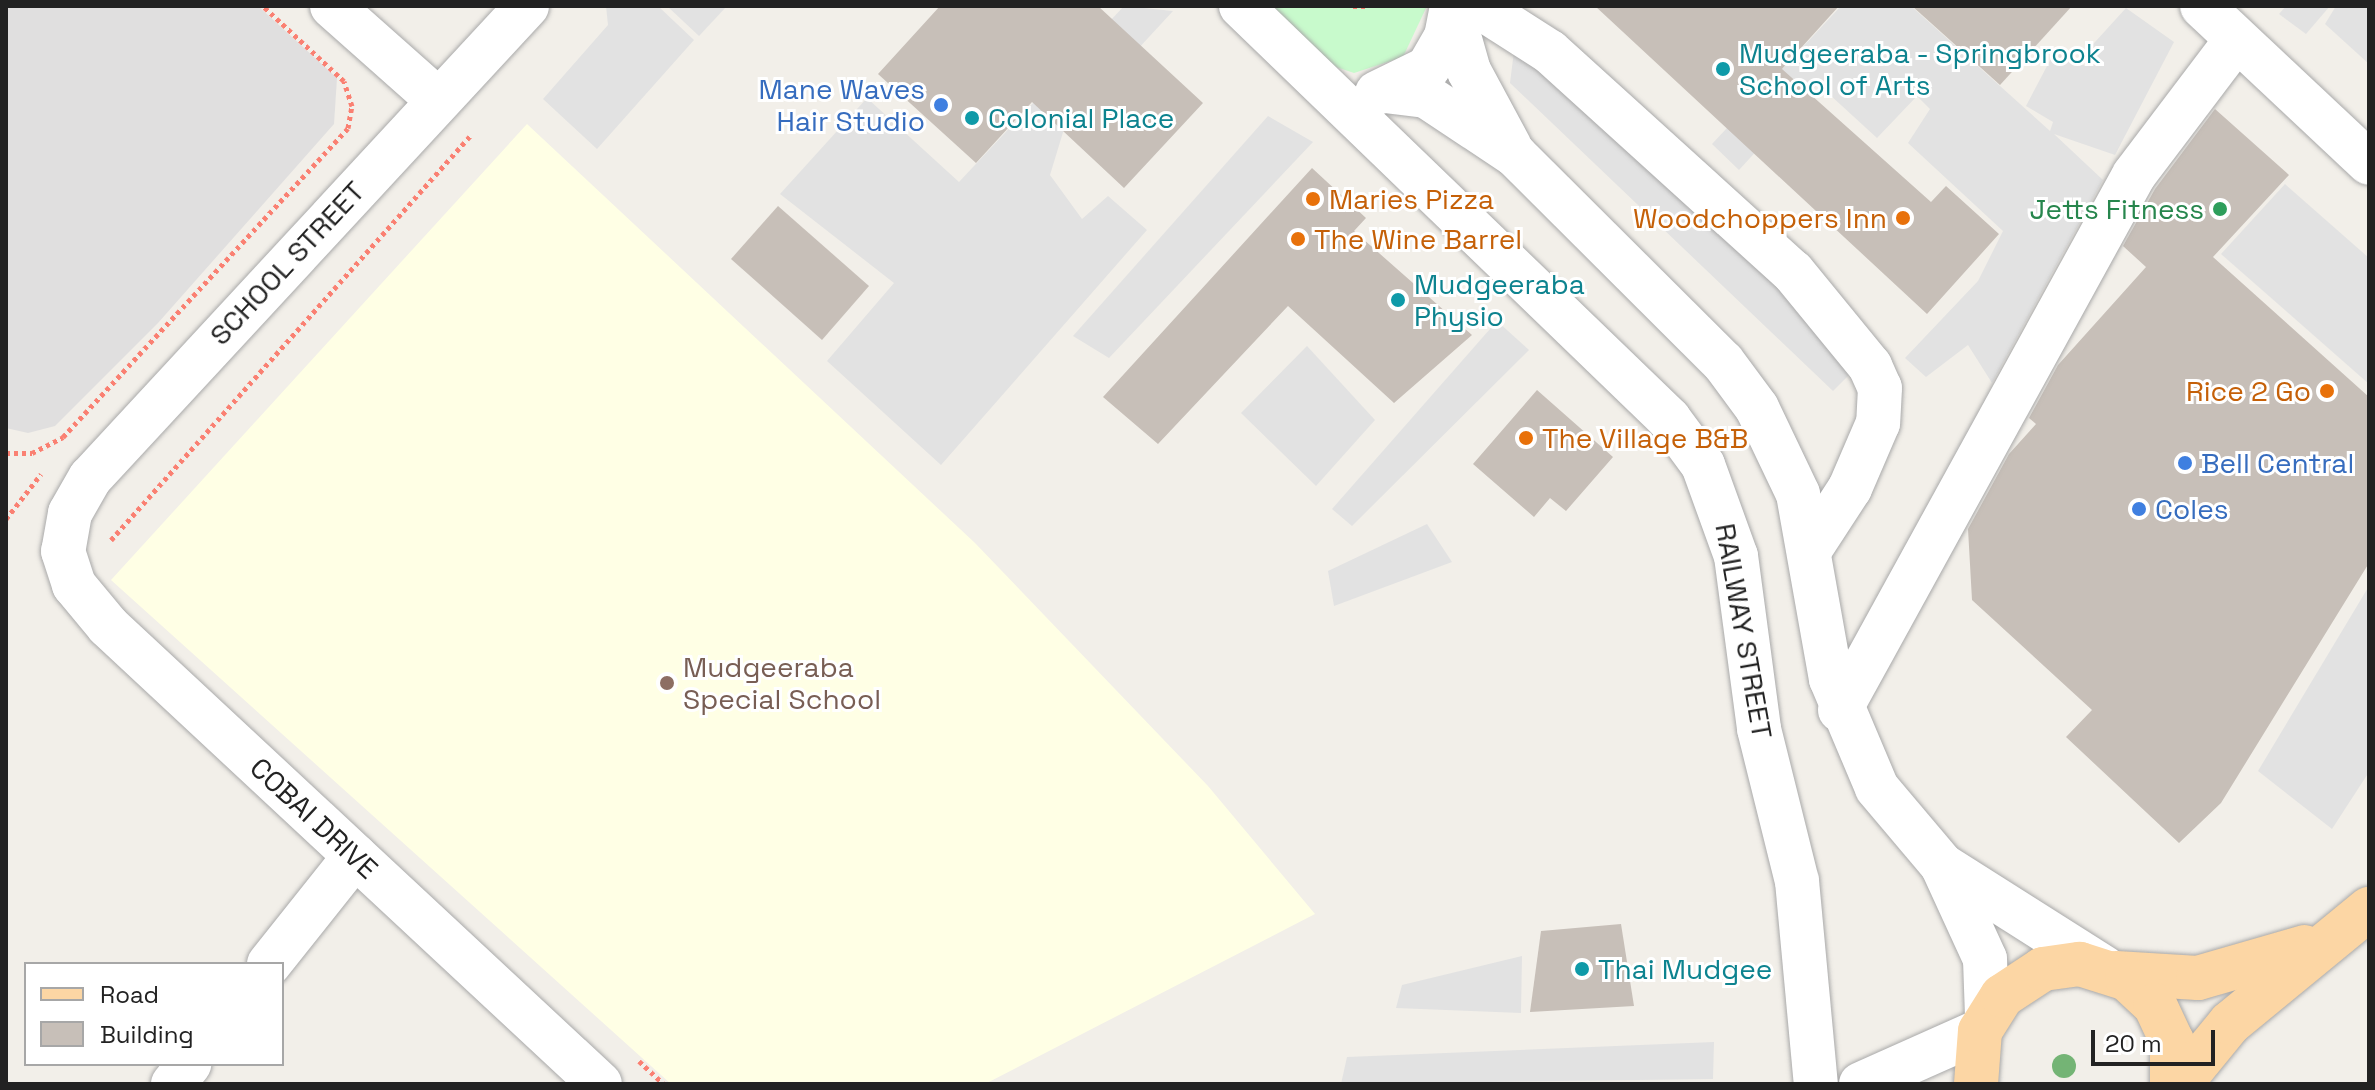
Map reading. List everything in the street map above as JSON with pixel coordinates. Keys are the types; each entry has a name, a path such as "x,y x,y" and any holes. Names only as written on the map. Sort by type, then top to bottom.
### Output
{"main road":[{"path":"2180,1084 2219,1034 2323,941 2369,909"},
{"path":"1976,1084 1984,1024 2011,988 2043,969 2198,978 2323,941"},
{"path":"2110,971 2162,1016 2172,1041 2172,1084"}],"street":[{"path":"332,6 438,100"},
{"name":"SCHOOL STREET","path":"64,532 90,478 527,6"},
{"name":"RAILWAY STREET","path":"1241,6 1693,449 1720,500 1736,556 1771,776 1801,899 1816,1084"},
{"path":"2202,6 2369,163"},
{"path":"1385,91 1428,68 1461,8"},
{"path":"1461,8 1469,71 1515,155"},
{"path":"1461,8 1550,52 1793,272 1870,366 1881,404 1875,433 1811,548"},
{"path":"1840,710 2134,175 2236,40"},
{"path":"1330,92 1385,91 1426,96 1515,155 1652,284 1735,378 1781,455 1811,548 1840,710 1877,788 1942,865 1985,959 1984,1024 1861,1084"},
{"name":"COBAI DRIVE","path":"64,532 67,570 89,605 600,1084"},
{"path":"271,962 355,856"},
{"path":"1942,865 2110,971"},
{"path":"173,1084 187,1066"}],"path":[{"path":"6,453 32,453 63,437 348,128 352,106 344,81 263,6"},
{"path":"1353,6 1365,6"},
{"path":"108,552 117,530 483,122"},
{"path":"628,1052 664,1084"}],"shaded area":[{"path":"6,6 258,6 337,78 334,124 158,323 55,426 28,433 6,428"},
{"path":"606,6 658,6 694,40 597,149 543,99 608,25"},
{"path":"667,6 727,6 699,36"},
{"path":"1124,6 1173,11 1064,129 1050,175 1082,219 1108,196 1147,230 941,465 827,361 894,283 780,194 867,98 959,182"},
{"path":"1841,6 1911,6 2050,131 2053,122 2026,106 2056,49 2085,66 2085,53 2126,8 2174,42 2115,155 2054,134 2103,180 1992,383 1968,345 1926,377 1905,358 1978,281 2003,231 1908,143 1930,109 1917,96 1877,138 1818,84 1739,170 1712,144"},
{"path":"2286,6 2330,6 2306,34 2279,14"},
{"path":"2336,6 2369,6 2369,64 2325,24"},
{"path":"1517,27 1865,359 1833,391 1510,83"},
{"path":"1268,116 1313,142 1109,358 1073,336"},
{"name":"Mudgeeraba Special School","path":"527,124 975,543 1208,786 1315,914 985,1084 671,1084 111,580"},
{"path":"2285,184 2369,258 2369,384 2221,254"},
{"path":"1497,321 1529,350 1352,526 1332,509"},
{"path":"1307,346 1375,420 1316,486 1241,413"},
{"path":"1427,524 1452,562 1334,606 1328,571"},
{"path":"2369,586 2369,772 2332,829 2258,771"},
{"path":"1522,956 1521,1013 1396,1008 1402,985"},
{"path":"1714,1042 1713,1079 1341,1084 1347,1057"}],"green space":[{"path":"1263,6 1427,6 1403,57 1354,73 1336,67"}],"building":[{"path":"940,6 1098,6 1203,103 1124,188 1032,102 976,163 878,74"},
{"path":"1595,6 1839,6 1782,69 1931,202 1946,186 1999,234 1927,314"},
{"path":"1912,6 2072,6 2000,85"},
{"name":"Bell Central","path":"2215,109 2289,175 2213,257 2369,397 2369,563 2221,803 2179,843 2066,737 2092,710 1972,600 1968,529 2009,454 2036,424 2029,418 2058,365 2146,267 2123,246 2155,189"},
{"path":"1312,168 1366,218 1354,231 1472,335 1394,403 1288,306 1158,444 1103,397"},
{"path":"778,206 869,286 822,340 731,259"},
{"path":"1537,390 1613,457 1566,511 1550,498 1534,517 1473,464"},
{"name":"Thai Mudgee","path":"1621,924 1634,1006 1530,1012 1541,931"}],"place":[{"name":"Mudgeeraba - Springbrook School of Arts","path":"1723,69"},
{"name":"Mane Waves Hair Studio","path":"941,105"},
{"name":"Colonial Place","path":"972,118"},
{"name":"Maries Pizza","path":"1313,199"},
{"name":"Jetts Fitness","path":"2220,209"},
{"name":"Woodchoppers Inn","path":"1903,218"},
{"name":"The Wine Barrel","path":"1298,239"},
{"name":"Mudgeeraba Physio","path":"1398,300"},
{"name":"Rice 2 Go","path":"2327,391"},
{"name":"The Village B&B","path":"1526,438"},
{"name":"Bell Central","path":"2185,463"},
{"name":"Coles","path":"2139,509"},
{"name":"Mudgeeraba Special School","path":"667,683"},
{"name":"Thai Mudgee","path":"1582,969"}]}
